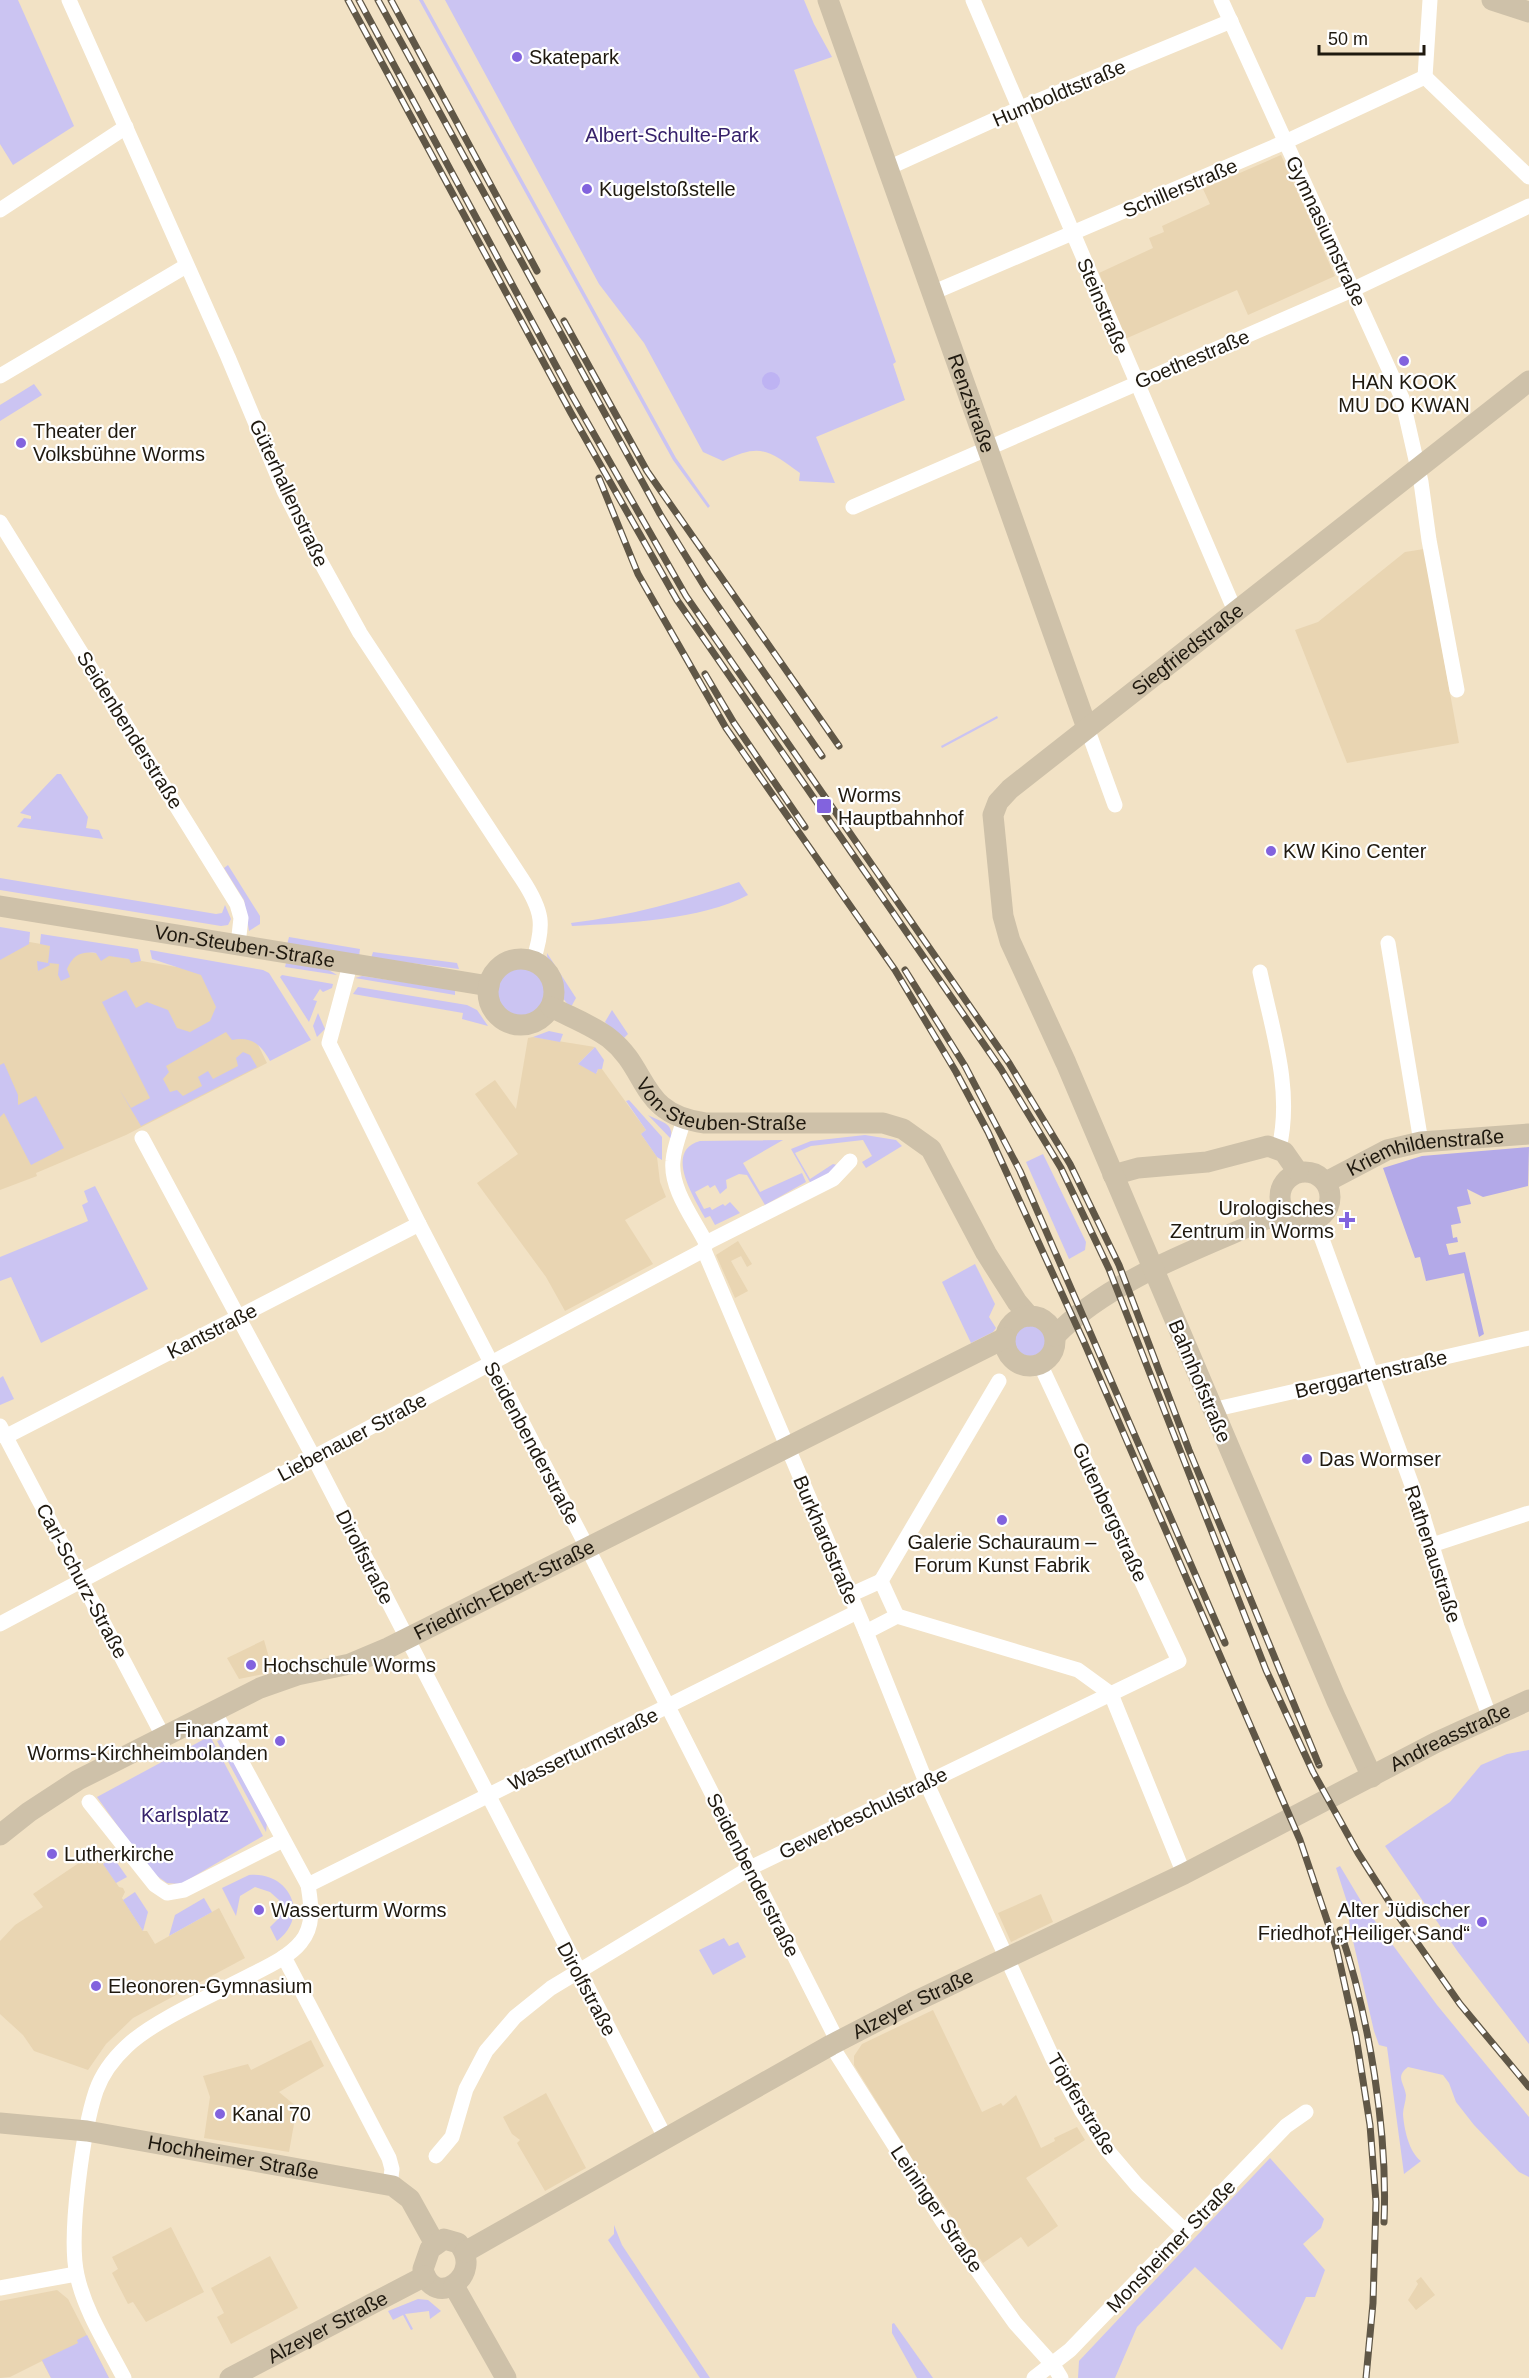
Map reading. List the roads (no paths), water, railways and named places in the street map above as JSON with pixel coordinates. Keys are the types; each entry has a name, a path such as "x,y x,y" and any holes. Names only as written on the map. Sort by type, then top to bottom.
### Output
{"street":[{"name":"Güterhallenstraße","path":"69,0 285,490 319,559 360,633 535,902 542,924 533,961"},
{"name":"Renzstraße","path":"828,0 1115,805"},
{"name":"Steinstraße","path":"973,0 1235,611"},
{"name":"Gymnasiumstraße","path":"1221,0 1402,399 1417,468 1457,690"},
{"path":"1430,0 1425,77 1529,177"},
{"path":"1492,0 1529,12"},
{"name":"Humboldtstraße","path":"888,168 1018,109 1231,21"},
{"name":"Schillerstraße","path":"932,293 1285,142 1425,77"},
{"path":"0,210 126,127"},
{"name":"Goethestraße","path":"853,507 1354,289 1529,206"},
{"path":"0,376 186,266"},
{"name":"Siegfriedstraße","path":"1031,984 1010,941 1003,916 993,815 998,802 1010,789 1529,381"},
{"name":"Seidenbenderstraße","path":"0,522 237,904 241,918 238,944"},
{"name":"Von-Steuben-Straße","path":"0,906 489,986"},
{"path":"1388,944 1421,1142"},
{"path":"520,959 533,961 551,977 554,995 551,1007 544,1017 533,1023 520,1025 508,1023 494,1011 489,999 489,986 494,974 502,965 520,959"},
{"name":"Seidenbenderstraße","path":"350,965 329,1043 418,1224 587,1547 666,1707 750,1868 834,2044"},
{"path":"1260,972 1283,1087 1285,1122 1279,1148"},
{"name":"Bahnhofstraße","path":"1031,984 1212,1410 1372,1777"},
{"name":"Von-Steuben-Straße","path":"551,1007 609,1038 660,1105 684,1120 705,1123 883,1124 903,1129 922,1140 938,1159 987,1253 1017,1302 1028,1329"},
{"name":"Burkhardstraße","path":"684,1120 674,1154 674,1175 679,1192 705,1246 926,1782 1006,1958"},
{"name":"Kriemhildenstraße","path":"1326,1182 1387,1150 1421,1142 1529,1134"},
{"name":"Dirolfstraße","path":"142,1138 314,1458 666,2139"},
{"path":"1113,1175 1138,1168 1207,1162 1262,1147 1279,1148 1289,1156 1298,1172"},
{"name":"Liebenauer Straße","path":"0,1624 833,1179 850,1161"},
{"path":"1298,1172 1316,1174 1326,1182 1330,1202 1323,1214 1315,1220 1298,1221 1284,1211 1280,1202 1280,1190 1287,1179 1298,1172"},
{"path":"1028,1329 1070,1319 1107,1293 1284,1211"},
{"name":"Rathenaustraße","path":"1315,1220 1372,1374 1490,1718"},
{"name":"Kantstraße","path":"3,1432 240,1317 418,1224"},
{"path":"1028,1329 1052,1354 1040,1364 1022,1365 1028,1329"},
{"name":"Friedrich-Ebert-Straße","path":"0,1835 70,1784 163,1736 279,1680 350,1664 407,1639 786,1446 1028,1329"},
{"name":"Berggartenstraße","path":"1212,1410 1529,1338"},
{"name":"Gutenbergstraße","path":"1040,1364 1179,1661"},
{"path":"850,1595 880,1581 999,1381"},
{"name":"Carl-Schurz-Straße","path":"3,1432 163,1736"},
{"path":"1432,1545 1529,1513"},
{"path":"880,1581 897,1617"},
{"name":"Wasserturmstraße","path":"308,1885 857,1612"},
{"path":"866,1632 897,1617 1078,1670 1111,1694 1184,1874"},
{"name":"Gewerbeschulstraße","path":"436,2156 452,2138 475,2070 498,2035 532,2003 578,1971 750,1868 1179,1661"},
{"name":"Andreasstraße","path":"1372,1777 1435,1743 1529,1700"},
{"path":"124,2378 85,2302 76,2274 74,2224 87,2131 103,2075 128,2044 176,2015 284,1957 302,1941 310,1925 312,1908 308,1885 214,1711"},
{"name":"Alzeyer Straße","path":"465,2252 834,2044 1006,1958 1184,1874 1372,1777"},
{"path":"89,1802 155,1885 167,1893 175,1894 184,1890 283,1840"},
{"path":"284,1957 389,2158 392,2169 390,2185"},
{"name":"Töpferstraße","path":"1006,1958 1059,2069 1093,2129 1125,2172 1185,2230"},
{"name":"Leininger Straße","path":"834,2044 943,2222 1015,2323 1057,2371"},
{"name":"Monsheimer Straße","path":"1034,2378 1057,2371 1185,2230 1286,2126 1306,2112"},
{"name":"Hochheimer Straße","path":"0,2123 87,2131 390,2185 400,2189 410,2199 435,2244"},
{"path":"444,2240 454,2240 465,2252 463,2275 454,2286 439,2288 432,2285 425,2276 425,2259 435,2244 444,2240"},
{"path":"0,2288 76,2274"},
{"name":"Alzeyer Straße","path":"230,2378 425,2276"},
{"path":"454,2286 506,2378"}],"railway":[{"path":"348,0 571,413 677,600 1001,1069 1061,1168 1109,1269 1266,1670 1313,1772 1358,1853 1397,1914 1460,2004 1529,2087"},
{"path":"359,0 570,392 686,596 1009,1063 1070,1164 1119,1265 1189,1450 1319,1765"},
{"path":"378,0 660,514 706,589 822,756"},
{"path":"391,0 537,271"},
{"path":"564,321 647,471 839,746"},
{"path":"599,478 638,574 726,728 895,970 956,1072 988,1132 1084,1342 1300,1840 1337,1950 1356,2036 1370,2125 1376,2202 1373,2303 1366,2378"},
{"path":"705,674 734,723 805,827"},
{"path":"905,970 965,1066 1020,1171 1225,1643"},
{"path":"1340,1930 1360,1999 1374,2074 1383,2150 1384,2222"}],"place":[{"name":"Skatepark","path":"517,57"},
{"name":"Kugelstoßstelle","path":"587,189"},
{"name":"HAN KOOK MU DO KWAN","path":"1404,361"},
{"name":"Theater der Volksbühne Worms","path":"21,443"},
{"name":"Worms Hauptbahnhof","path":"824,806"},
{"name":"KW Kino Center","path":"1271,851"},
{"name":"Urologisches Zentrum in Worms","path":"1347,1220"},
{"name":"Das Wormser","path":"1307,1459"},
{"name":"Galerie Schauraum – Forum Kunst Fabrik","path":"1002,1520"},
{"name":"Hochschule Worms","path":"251,1665"},
{"name":"Finanzamt Worms-Kirchheimbolanden","path":"280,1741"},
{"name":"Lutherkirche","path":"52,1854"},
{"name":"Wasserturm Worms","path":"259,1910"},
{"name":"Alter Jüdischer Friedhof „Heiliger Sand“","path":"1482,1922"},
{"name":"Eleonoren-Gymnasium","path":"96,1986"},
{"name":"Kanal 70","path":"220,2114"}],"park label":[{"name":"Albert-Schulte-Park","path":"672,135"},
{"name":"Karlsplatz","path":"185,1815"}]}
